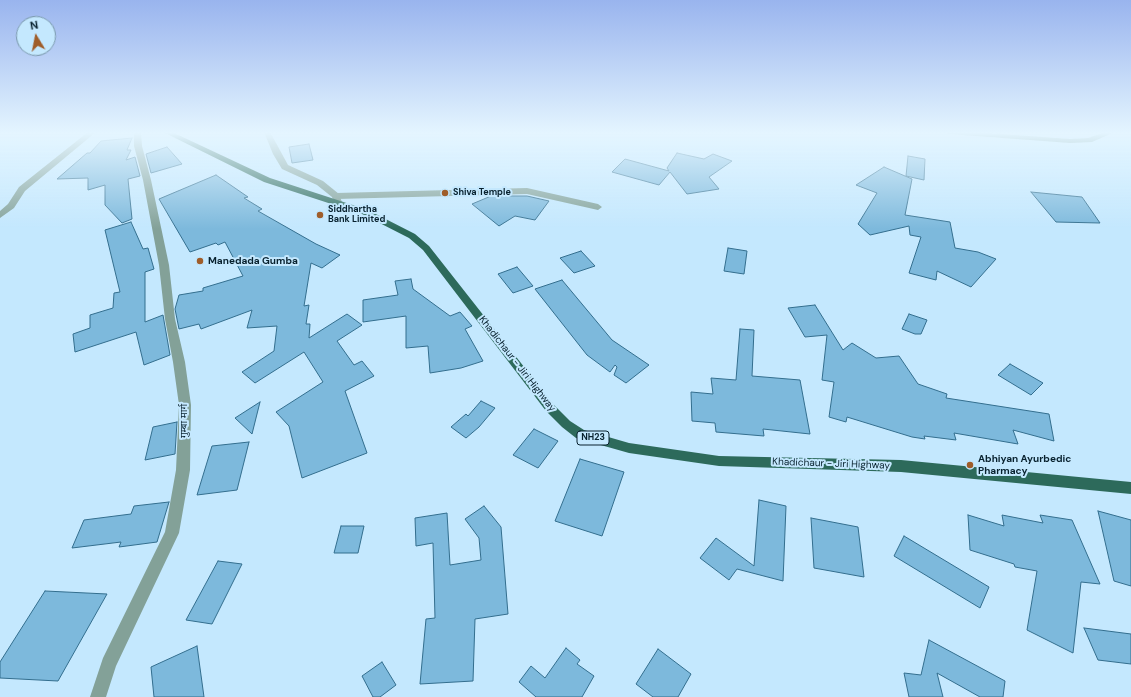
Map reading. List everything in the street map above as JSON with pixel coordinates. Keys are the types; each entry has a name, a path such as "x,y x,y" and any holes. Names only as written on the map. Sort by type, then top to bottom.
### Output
{"main road":[{"name":"Khadichaur - Jiri Highway","path":"235,165 267,180 338,201 391,224 412,236 426,248 550,408 566,424 580,434 629,448 719,461 900,466 1131,488"}],"street":[{"path":"0,215 11,206 22,189 52,165"},
{"name":"गुम्बा मार्ग","path":"98,697 109,664 172,533 183,470 185,405 179,362 170,319 164,265 143,165"},
{"path":"283,165 285,167 320,183 338,201 527,191 598,207"}],"building":[{"path":"74,165 137,165 140,176 128,179 132,219 122,223 105,205 105,185 88,190 88,178 57,179"},
{"path":"149,165 180,165 151,173"},
{"path":"619,165 645,165 669,171 667,168 669,165 727,165 709,177 719,189 687,194 670,172 659,185 612,172"},
{"path":"907,165 925,165 924,180 906,176"},
{"path":"884,167 912,179 905,215 950,222 955,248 978,252 996,259 971,287 937,271 936,280 909,273 921,237 910,235 909,226 870,235 858,224 877,193 856,185"},
{"path":"216,175 248,197 244,198 262,209 258,211 316,244 340,255 322,268 311,263 304,306 309,305 306,324 310,324 309,338 347,314 362,325 337,341 354,365 362,361 374,376 345,391 367,453 302,478 289,426 276,412 323,382 304,352 255,383 242,372 274,351 277,326 247,328 252,310 201,329 199,324 179,329 175,309 179,295 203,291 203,288 243,276 225,242 218,245 216,243 190,252 159,199"},
{"path":"1031,192 1082,197 1100,223 1056,222"},
{"path":"491,196 527,196 549,201 535,220 515,216 499,226 472,204"},
{"path":"131,222 143,249 148,248 154,269 145,272 145,322 163,315 170,355 144,365 136,332 75,352 73,334 90,328 90,315 113,308 114,293 120,292 105,230"},
{"path":"728,248 747,251 744,274 724,271"},
{"path":"581,251 595,266 574,273 560,258"},
{"path":"517,267 533,286 513,293 498,274"},
{"path":"411,279 413,289 450,316 460,312 472,326 465,329 483,361 461,368 430,373 428,346 406,348 406,316 363,322 363,300 398,295 395,281"},
{"path":"562,280 612,340 649,365 626,383 614,375 617,367 615,365 610,372 587,355 535,289"},
{"path":"815,305 843,350 852,343 876,358 899,356 918,384 947,394 946,398 1049,414 1054,441 1013,430 1018,444 954,433 956,440 924,436 925,439 912,437 847,417 846,422 829,417 834,382 822,380 827,335 805,337 788,308"},
{"path":"909,314 927,320 921,334 915,334 902,329"},
{"path":"740,329 754,330 752,376 800,380 810,434 763,429 764,436 716,432 715,423 692,421 691,392 713,394 711,378 736,380"},
{"path":"1010,364 1043,383 1031,395 998,375"},
{"path":"481,401 495,408 479,427 466,438 451,427 466,414 468,416"},
{"path":"260,402 252,434 235,418"},
{"path":"177,422 175,454 145,460 153,427"},
{"path":"534,429 558,441 538,468 513,455"},
{"path":"249,442 237,490 197,495 212,446"},
{"path":"580,459 624,472 602,536 555,521"},
{"path":"759,500 786,506 783,581 737,569 729,580 700,558 716,538 754,566"},
{"path":"169,502 157,542 119,547 121,542 72,548 84,520 131,514 134,506"},
{"path":"484,506 501,527 508,614 475,619 473,681 420,684 426,619 435,618 433,543 416,546 415,518 447,513 450,565 481,560 479,538 465,519"},
{"path":"1098,511 1131,520 1131,586 1114,581"},
{"path":"968,515 1004,526 1002,515 1043,523 1040,515 1072,520 1100,584 1081,582 1073,653 1027,630 1037,571 1015,567 1014,564 970,550"},
{"path":"811,518 858,527 864,577 814,568"},
{"path":"341,526 364,526 358,553 334,553"},
{"path":"904,536 989,587 980,608 894,556"},
{"path":"218,561 242,564 212,624 186,620"},
{"path":"45,591 107,594 58,681 0,678 0,662"},
{"path":"1084,628 1131,634 1131,664 1098,660"},
{"path":"929,640 1005,681 1003,697 980,697 937,673 943,697 909,697 904,673 921,675"},
{"path":"197,646 204,697 154,697 151,667"},
{"path":"566,648 580,660 577,664 594,676 582,697 536,697 519,682 531,666 545,678"},
{"path":"658,649 691,674 678,697 653,697 636,684"},
{"path":"382,662 396,685 380,697 373,697 362,676"}],"place":[{"name":"Shiva Temple","path":"445,193"},
{"name":"Siddhartha Bank Limited","path":"320,215"},
{"name":"Manedada Gumba","path":"200,261"},
{"name":"Abhiyan Ayurbedic Pharmacy","path":"970,465"}]}
